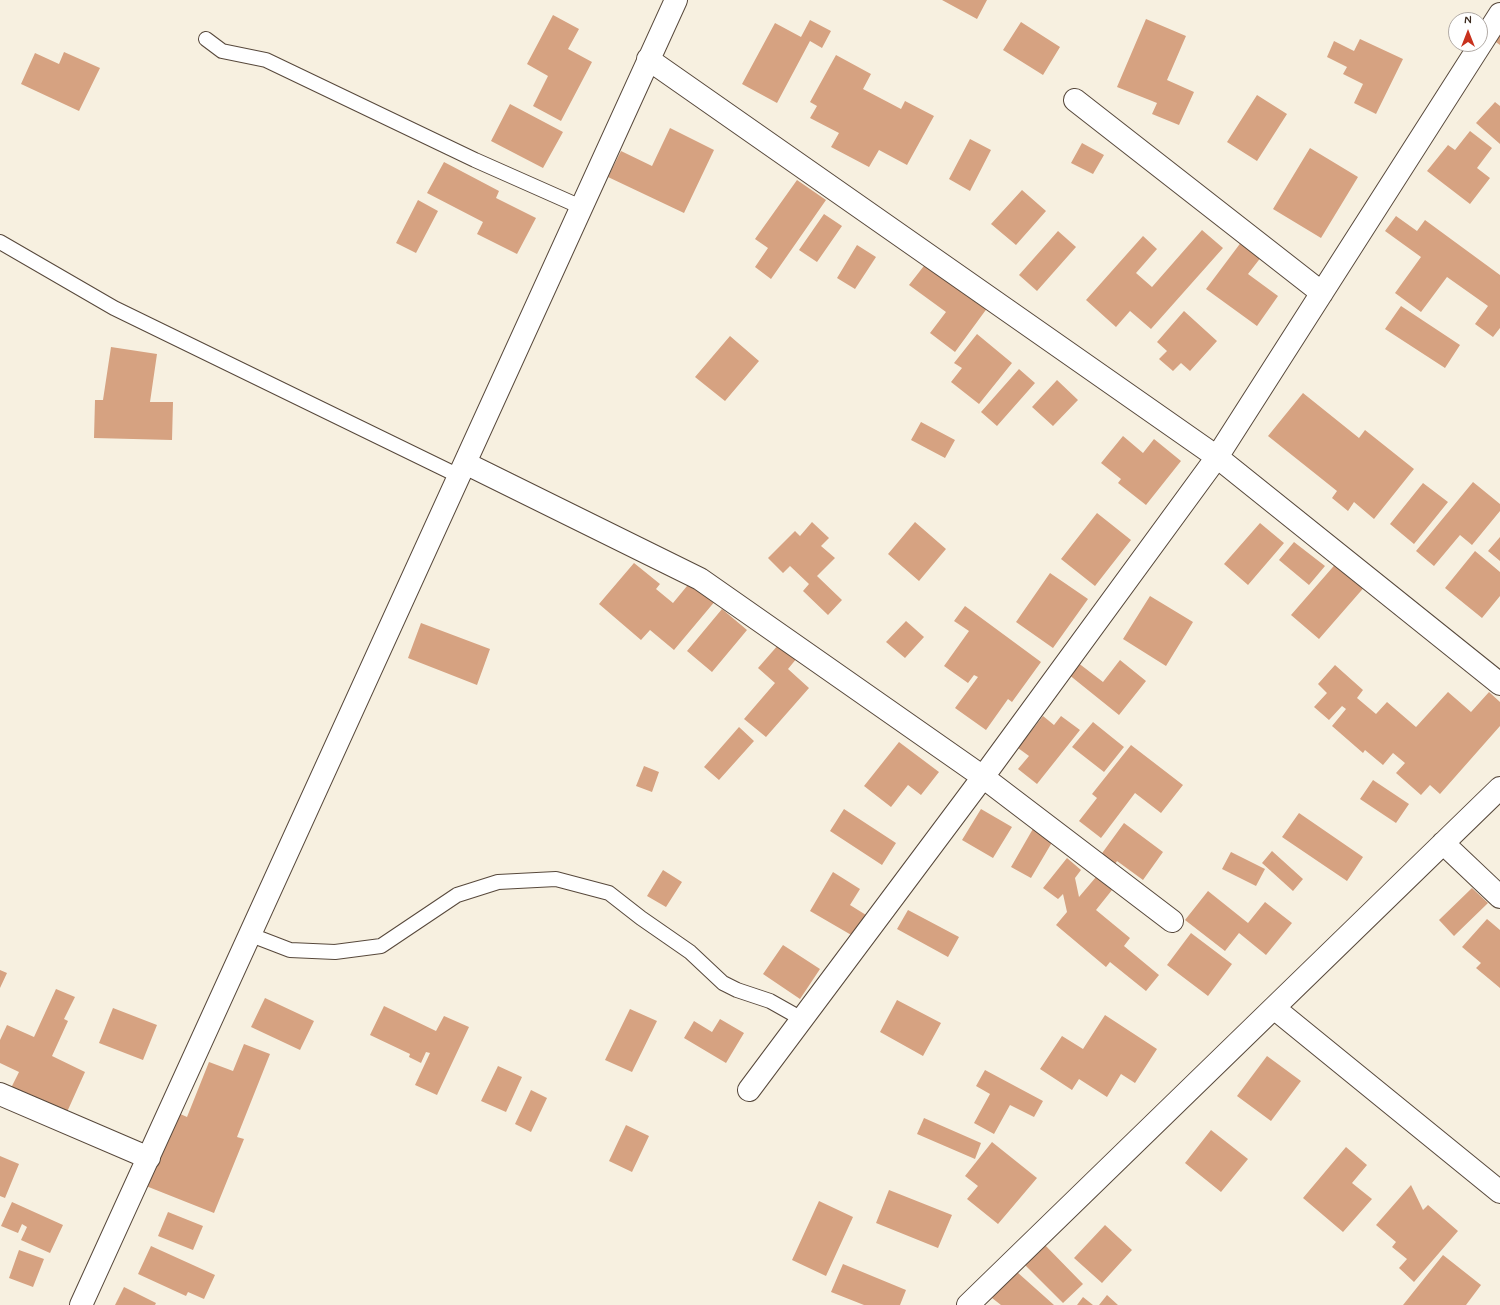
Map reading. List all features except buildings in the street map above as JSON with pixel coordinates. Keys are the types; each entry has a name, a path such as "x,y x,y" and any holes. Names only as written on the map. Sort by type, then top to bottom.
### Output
{"street":[{"path":"81,1305 676,0"},
{"path":"749,1090 983,777 1217,457 1500,14"},
{"path":"648,59 1217,457 1500,684"},
{"path":"1075,100 1322,292"},
{"path":"462,469 700,579 983,777 1172,921"},
{"path":"968,1305 1500,788"},
{"path":"1443,843 1500,897"},
{"path":"1274,1008 1500,1192"},
{"path":"0,1094 149,1158"}],"lane":[{"path":"206,39 222,51 266,60 475,160 581,207"},
{"path":"0,242 114,308 462,469"},
{"path":"251,935 290,950 335,952 382,946 457,895 498,882 556,879 609,893 641,918 690,952 723,982 737,990 770,1001 802,1019"}]}
